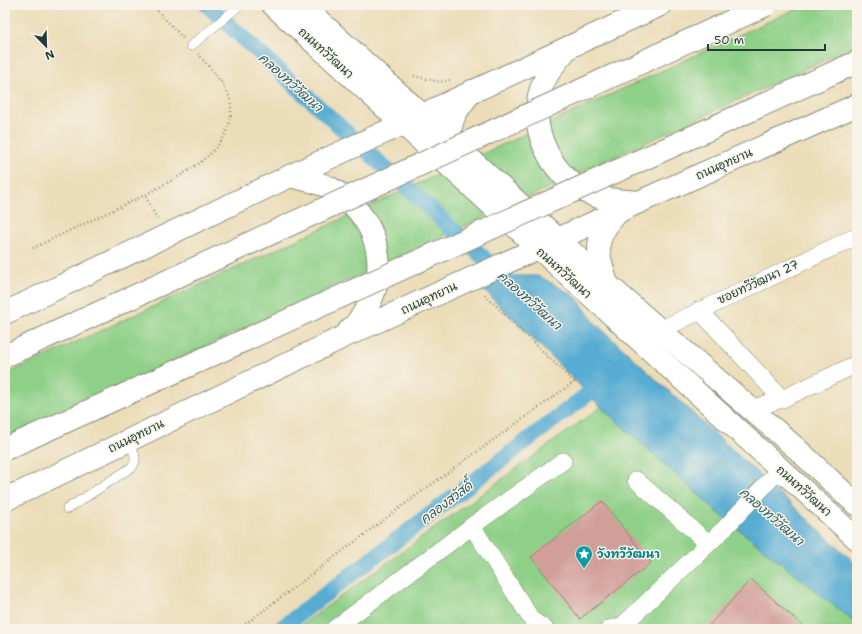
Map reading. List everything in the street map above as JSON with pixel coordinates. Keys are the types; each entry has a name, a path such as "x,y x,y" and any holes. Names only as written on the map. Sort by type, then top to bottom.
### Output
{"main road":[{"name":"ถนนทวีวัฒนา","path":"273,5 406,123 452,142 557,239 798,449 855,501"},
{"name":"ถนนทวีวัฒนา","path":"302,5 406,123 532,250 775,474 857,539"},
{"path":"5,313 290,176 660,5"},
{"path":"5,356 766,5"},
{"path":"570,46 554,63 541,89 538,108 540,136 549,158 569,181 585,192 605,199 638,202"},
{"path":"5,449 857,62"},
{"path":"452,142 449,131 457,109 472,91"},
{"name":"ถนนอุทยาน","path":"10,496 343,337 476,286 532,250 857,105"},
{"path":"290,176 318,183 333,189 357,208 370,227 379,258 375,292 372,302 360,321 343,337"},
{"path":"608,284 598,248 600,236 605,226 619,211"},
{"path":"775,474 798,449"}],"street":[{"name":"ซอยทวีวัฒนา 27","path":"660,330 699,310 857,236"},
{"path":"699,310 782,399"},
{"path":"751,409 782,399 857,364"},
{"path":"334,629 472,526 563,461"},
{"path":"618,628 724,529 775,474"},
{"path":"636,480 708,543"},
{"path":"472,526 532,620 545,629"}],"lane":[{"path":"191,46 240,5"},
{"path":"66,510 132,467 136,458 129,440"}],"path":[{"path":"33,248 145,195 193,167 218,146 230,122 231,101 225,88 191,46 152,5"},
{"path":"145,195 166,236"},
{"path":"239,629 421,492 574,382 476,286"}],"green space":[{"path":"804,5 857,5 857,45 5,439 5,375"},
{"name":"วังทวีวัฒนา","path":"601,407 720,514 857,624 857,629 296,629"}],"water":[{"path":"509,276 539,276 576,297 595,323 857,565 857,624 720,514 601,407 480,286"}],"building":[{"path":"602,501 651,563 580,619 531,557"},
{"path":"751,579 806,629 706,629"}],"waterway":[{"name":"คลองทวีวัฒนา","path":"207,5 520,291"},
{"name":"คลองสวัสดิ์","path":"280,629 605,381"}],"place":[{"name":"วังทวีวัฒนา","path":"584,569"}]}
